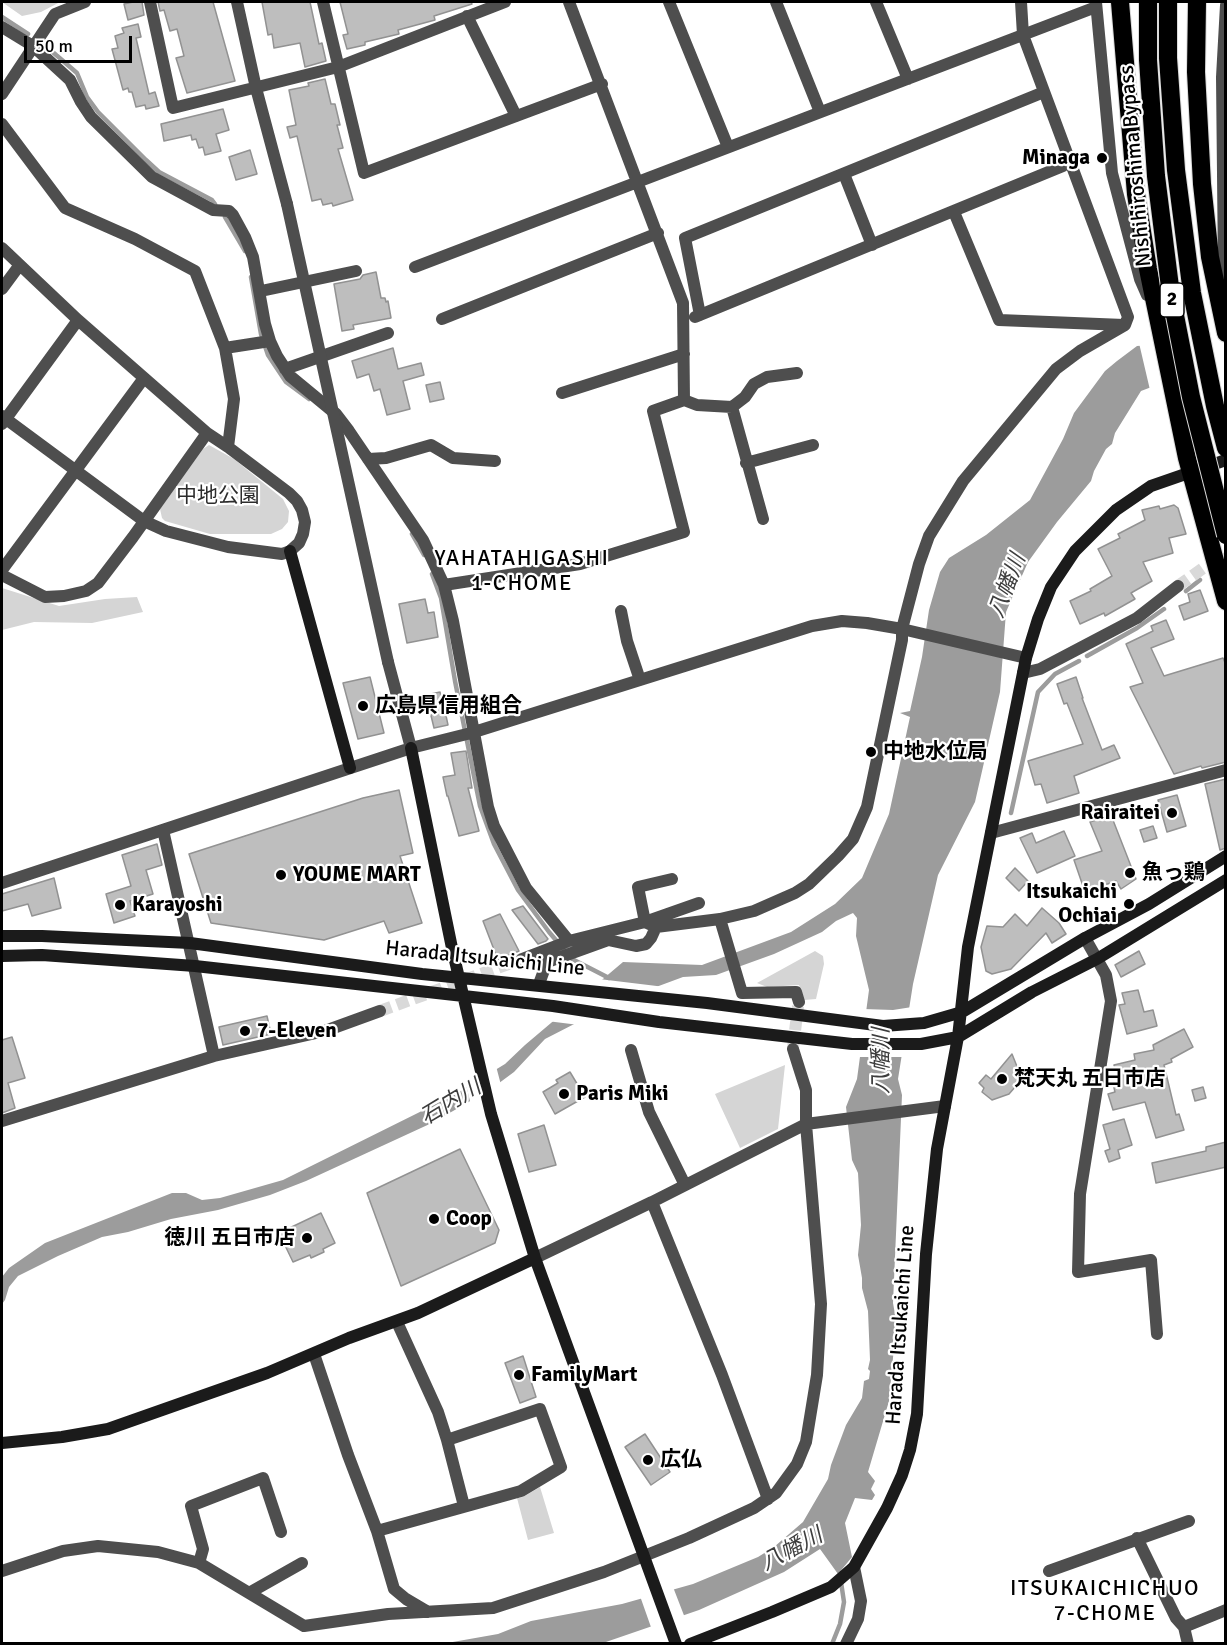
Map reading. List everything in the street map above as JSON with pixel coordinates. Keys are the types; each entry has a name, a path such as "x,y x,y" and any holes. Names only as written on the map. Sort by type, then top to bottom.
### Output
{"highway":[{"name":"2","path":"1120,2 1136,194 1157,320 1189,465 1226,601"},
{"name":"Nishihiroshima Bypass","path":"1148,2 1148,60 1156,176 1171,295 1191,397 1226,535"},
{"name":"Nishihiroshima Bypass","path":"1168,2 1168,58 1176,170 1192,293 1226,448"},
{"name":"2","path":"1197,2 1196,72 1202,184 1210,257 1226,333"}],"main road":[{"path":"962,1012 968,947 1023,673 1021,656 1051,587 1074,551 1116,510 1151,486 1189,465 1226,460"},
{"path":"290,551 350,768"},
{"path":"411,748 459,976 489,1104 535,1258 676,1644"},
{"name":"Harada Itsukaichi Line","path":"2,936 190,943 400,971 707,1003 883,1026 930,1021 962,1012 1085,938 1149,904 1226,856"},
{"name":"Harada Itsukaichi Line","path":"2,956 42,955 195,966 553,1006 659,1022 814,1039 885,1045 927,1043 958,1036 1032,992 1097,959 1226,880"},
{"name":"Harada Itsukaichi Line","path":"690,1644 831,1587 851,1570 887,1508 902,1475 917,1414 929,1207 939,1107 962,1012"},
{"path":"2,1443 62,1437 108,1429 267,1373 349,1338 397,1322 535,1258"}],"street":[{"path":"2,94 55,15 85,2"},
{"path":"150,2 173,108 338,67 505,2"},
{"path":"237,2 256,88 287,204 388,662 411,748"},
{"path":"323,2 364,172 602,84"},
{"path":"569,2 602,84 683,303 685,321 684,400"},
{"path":"669,2 728,147"},
{"path":"776,2 820,112"},
{"path":"876,2 908,79"},
{"path":"651,925 721,925 795,893 823,872 853,839 867,807 902,640 907,630 919,564 929,536 963,481 1056,369 1080,351 1125,325 1128,317 1023,35 1021,2"},
{"path":"415,267 1023,35 1096,4 1112,173 1140,279 1157,320"},
{"path":"1220,309 1224,271 1222,77 1226,5"},
{"path":"467,16 516,116"},
{"path":"2,27 33,46 70,80 91,117 152,177 213,210 229,211 233,215 254,257 261,291 264,342 297,383 336,414 423,540 444,585 453,621 469,733 494,826 526,888 562,947 578,952 608,940 636,946 646,944 651,938 651,925 638,887 672,879"},
{"path":"700,315 685,238 1044,92"},
{"path":"2,124 64,208 135,239 195,271 225,348 234,399 228,447"},
{"path":"685,321 1063,166"},
{"path":"844,174 872,245"},
{"path":"954,212 999,320 1125,325"},
{"path":"442,319 658,233"},
{"path":"2,248 78,320 207,433 297,501 305,522 299,543 290,551 282,554 228,547 166,531 144,521 3,420 78,320"},
{"path":"2,289 19,266"},
{"path":"261,291 356,271"},
{"path":"285,369 388,333"},
{"path":"225,348 264,342"},
{"path":"562,393 684,354"},
{"path":"444,585 580,564 684,532 653,411 684,400 697,405 732,407 745,397 754,384 766,377 797,373"},
{"path":"2,570 144,378"},
{"path":"732,407 763,519"},
{"path":"2,574 45,597 86,591 98,583 207,433"},
{"path":"368,459 386,458 431,445 453,458 495,461"},
{"path":"746,463 813,445"},
{"path":"1023,673 1040,669 1137,618 1178,586"},
{"path":"621,611 627,641 640,680"},
{"path":"2,884 411,748 469,733 812,626 842,621 867,623 1021,656"},
{"path":"991,833 1226,770"},
{"path":"164,830 214,1056"},
{"path":"522,959 651,925 699,903"},
{"path":"721,925 742,993 796,992 799,1002"},
{"path":"1085,938 1106,975 1111,1001 1080,1194 1078,1272 1151,1260 1157,1334"},
{"path":"539,984 547,962 562,947"},
{"path":"2,1121 214,1056 325,1031 380,1011"},
{"path":"2,1571 63,1551 98,1546 158,1552 199,1563 304,1626 388,1614 493,1608 604,1572 734,1518 768,1499 786,1481 797,1464 806,1442 817,1376 821,1304 806,1124 806,1090 793,1049"},
{"path":"631,1050 649,1112 685,1185"},
{"path":"535,1258 806,1124 939,1107"},
{"path":"652,1202 701,1321 768,1499"},
{"path":"397,1322 438,1412 464,1506"},
{"path":"314,1354 348,1455 377,1531 394,1589 428,1612"},
{"path":"377,1531 521,1491 561,1467 540,1408 447,1440"},
{"path":"199,1563 203,1549 191,1506 263,1478 281,1532"},
{"path":"1048,1571 1189,1521"},
{"path":"1137,1539 1176,1618 1184,1627 1188,1644"},
{"path":"249,1593 302,1563"},
{"path":"846,1644 858,1619 861,1601 851,1570"},
{"path":"1184,1627 1226,1610"}],"green space":[{"path":"2,2 60,2 41,12 22,16"},
{"name":"中地公園","path":"209,445 234,459 283,499 289,511 288,522 282,529 271,534 210,534 165,521 162,518 160,509 203,449"},
{"path":"2,588 59,606 137,597 143,612 92,623 34,622 2,630"},
{"path":"815,951 823,956 824,964 816,999 804,1000 799,985 767,987 757,983"},
{"path":"785,1065 778,1129 740,1148 715,1094"},
{"path":"540,1487 554,1533 528,1540 517,1498"}],"water":[{"path":"1225,339 1162,383 1141,391 1115,433 1112,444 1106,449 1091,481 1028,562 1006,612 1000,692 975,802 938,875 913,984 898,1079 902,1095 893,1303 896,1320 889,1401 868,1472 875,1481 871,1489 875,1495 872,1500 855,1498 845,1523 852,1557 838,1574 820,1549 784,1572 699,1610 603,1643 447,1643 498,1634 531,1621 622,1604 693,1584 758,1557 774,1547 803,1522 828,1479 846,1425 862,1398 864,1381 869,1379 870,1371 868,1369 870,1360 868,1311 862,1288 858,1255 861,1225 858,1173 852,1160 846,1107 857,1079 869,990 856,936 857,918 853,913 836,921 822,932 774,954 716,975 683,977 621,1000 545,1039 514,1072 491,1089 434,1122 306,1181 270,1195 218,1210 171,1219 102,1237 58,1256 18,1276 9,1287 2,1304 2,1277 9,1268 45,1243 172,1193 186,1193 202,1200 220,1198 283,1180 454,1095 505,1064 623,962 702,965 791,932 835,904 862,878 889,814 910,717 900,713 910,711 922,657 929,610 940,572 949,558 986,535 1030,500 1063,439 1074,413 1105,371 1117,361 1137,346"}],"pier":[{"path":"1226,336 1226,381 1163,386 1150,390 1139,343"},
{"path":"599,979 665,987 622,1003 579,1025 547,1021"},
{"path":"912,1007 904,1057 857,1057 863,1009 893,1010"},
{"path":"496,1066 501,1085 471,1105 466,1085"},
{"path":"673,1587 685,1618 652,1630 640,1596"}],"building":[{"path":"142,2 144,15 128,20 124,4"},
{"path":"158,2 213,2 235,81 187,93 176,58 184,56 177,29 170,31 164,10 160,11"},
{"path":"262,2 310,2 319,44 322,43 326,61 305,67 300,43 274,48 272,34 268,35"},
{"path":"340,2 471,2 472,4 434,16 435,20 398,30 399,34 347,49 343,35 348,34"},
{"path":"138,24 141,37 136,38 149,94 155,92 159,106 146,109 145,105 136,107 132,92 129,92 128,88 123,90 112,49 118,48 115,36 124,33 122,28"},
{"path":"325,79 331,104 335,104 340,125 337,125 343,148 338,149 353,200 333,206 332,203 323,205 321,199 312,201 297,136 290,138 287,127 296,125 289,90 309,86 308,83"},
{"path":"223,109 229,130 216,134 221,151 205,155 203,147 199,148 196,139 192,140 191,135 164,141 161,124"},
{"path":"250,150 257,174 236,180 229,157"},
{"path":"376,272 381,298 388,301 391,318 353,325 354,329 342,331 334,284 360,279 363,275"},
{"path":"393,348 398,369 421,363 424,375 403,381 410,409 387,415 380,389 374,391 369,374 357,378 352,361"},
{"path":"440,382 444,399 430,402 426,385"},
{"path":"1174,505 1178,508 1186,534 1169,538 1173,553 1143,562 1152,581 1131,593 1135,599 1105,616 1104,613 1080,624 1070,601 1091,591 1090,589 1112,576 1098,549 1120,538 1118,534 1145,520 1142,510"},
{"path":"1200,590 1208,611 1184,620 1179,606 1190,602 1188,594"},
{"path":"425,599 428,613 434,612 438,637 407,643 399,604"},
{"path":"1166,620 1174,639 1151,648 1164,676 1223,658 1226,665 1226,762 1174,774 1130,687 1143,683 1126,644 1153,631 1151,626"},
{"name":"広島県信用組合","path":"370,677 384,733 358,739 343,683"},
{"path":"1076,677 1102,750 1114,745 1120,758 1074,776 1079,793 1047,803 1041,784 1035,785 1028,761 1083,744 1057,684"},
{"path":"440,692 441,696 448,694 452,710 445,711 448,725 434,728 426,695"},
{"path":"466,751 472,788 468,788 479,831 459,836 443,777 455,775 451,753"},
{"path":"1226,779 1226,848 1220,850 1205,784"},
{"path":"399,790 413,853 400,856 422,923 389,933 384,921 324,940 211,923 189,854 363,798"},
{"name":"Rairaitei","path":"1177,795 1186,826 1167,832 1158,800"},
{"path":"1111,815 1136,879 1121,889 1116,881 1085,892 1074,860 1102,851 1090,822"},
{"path":"1153,826 1157,838 1144,842 1140,830"},
{"path":"1064,831 1075,856 1037,873 1020,838 1032,833 1036,843"},
{"path":"157,844 162,865 146,870 153,894 130,901 135,916 114,923 106,894 131,886 122,855"},
{"path":"1015,868 1028,881 1019,891 1006,878"},
{"path":"54,878 61,908 32,916 28,904 2,911 2,894"},
{"path":"523,906 548,939 546,941 538,944 512,910"},
{"path":"1042,908 1059,923 1066,934 1052,943 1046,933 1011,969 992,974 986,971 981,947 987,926 1003,927 1015,914 1027,926"},
{"path":"500,914 519,951 498,960 483,921"},
{"path":"1139,951 1145,964 1121,977 1115,965"},
{"path":"1138,990 1144,1012 1153,1010 1157,1026 1127,1034 1119,1005 1125,1004 1122,993"},
{"name":"7-Eleven","path":"267,1016 271,1034 223,1045 219,1027"},
{"path":"1184,1029 1193,1047 1164,1065 1176,1115 1179,1114 1184,1130 1156,1138 1145,1102 1113,1110 1108,1094 1115,1092 1110,1071 1115,1069 1114,1065 1135,1060 1134,1054 1154,1050 1153,1045"},
{"path":"12,1037 25,1078 8,1083 15,1108 2,1113 2,1040"},
{"name":"梵天丸 五日市店","path":"1012,1054 1022,1079 1009,1094 992,1100 982,1092 984,1088 979,1083 986,1075 991,1079"},
{"name":"Paris Miki","path":"570,1072 585,1097 555,1114 543,1092 558,1083 556,1080"},
{"path":"1203,1087 1206,1098 1195,1101 1192,1090"},
{"path":"1124,1119 1132,1145 1118,1150 1120,1158 1109,1162 1105,1151 1110,1149 1103,1125"},
{"path":"544,1125 556,1165 529,1172 518,1134"},
{"path":"1226,1142 1226,1167 1156,1183 1152,1163 1206,1151 1206,1147"},
{"path":"460,1149 499,1230 495,1243 401,1286 367,1193"},
{"name":"徳川 五日市店","path":"321,1213 335,1243 323,1249 324,1252 311,1258 310,1255 293,1262 279,1233"},
{"name":"FamilyMart","path":"523,1356 536,1397 520,1403 505,1363"},
{"name":"広仏","path":"645,1434 670,1472 651,1485 625,1447"}],"waterway":[{"path":"2,17 28,34"},
{"path":"48,48 77,73 87,97 98,112 146,160 159,172 212,200 215,204"},
{"path":"225,217 245,251"},
{"path":"251,277 261,334 268,355 286,382 309,399"},
{"path":"412,534 424,555"},
{"path":"432,574 441,598 480,806 494,844 518,890 572,959 609,978"},
{"path":"1186,591 1200,580"},
{"path":"1087,656 1137,628 1164,609"},
{"path":"1011,813 1038,692 1055,674 1079,661"},
{"path":"832,1644 840,1624 844,1602 841,1582"}],"tunnel":[{"path":"1178,586 1206,566 1226,558"},
{"path":"380,1011 522,959"},
{"path":"793,1048 798,1006"}],"place":[{"name":"Minaga","path":"1102,158"},
{"name":"広島県信用組合","path":"363,706"},
{"name":"中地水位局","path":"871,752"},
{"name":"Rairaitei","path":"1172,813"},
{"name":"魚っ鶏","path":"1130,873"},
{"name":"YOUME MART","path":"281,875"},
{"name":"Itsukaichi Ochiai","path":"1129,904"},
{"name":"Karayoshi","path":"120,905"},
{"name":"7-Eleven","path":"245,1031"},
{"name":"梵天丸 五日市店","path":"1002,1079"},
{"name":"Paris Miki","path":"564,1094"},
{"name":"Coop","path":"434,1219"},
{"name":"徳川 五日市店","path":"307,1238"},
{"name":"FamilyMart","path":"519,1375"},
{"name":"広仏","path":"648,1460"}],"district":[{"name":"YAHATAHIGASHI 1-CHOME","path":"522,572"},
{"name":"ITSUKAICHICHUO 7-CHOME","path":"1105,1602"}],"water label":[{"name":"八幡川","path":"1008,586"},
{"name":"八幡川","path":"882,1061"},
{"name":"石内川","path":"451,1103"},
{"name":"八幡川","path":"792,1550"}]}
